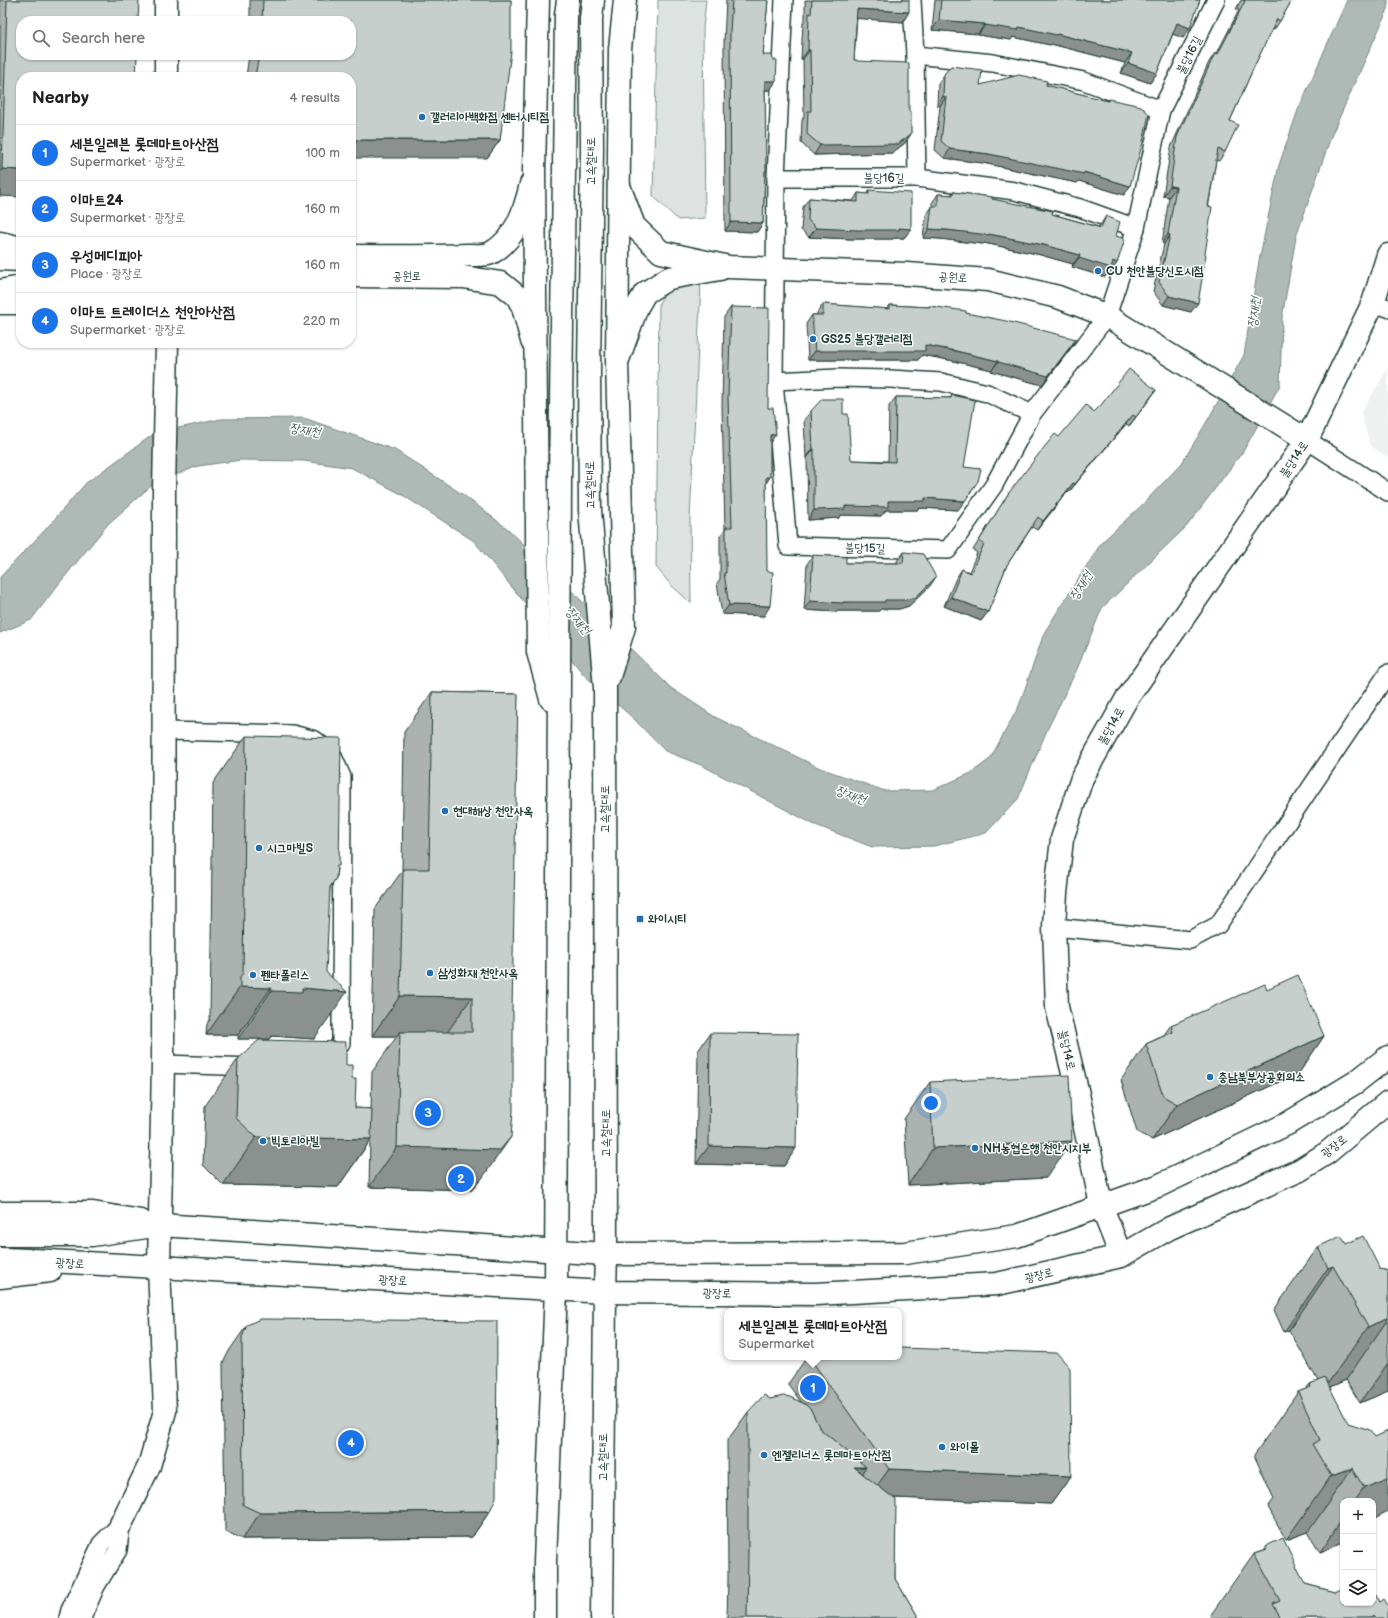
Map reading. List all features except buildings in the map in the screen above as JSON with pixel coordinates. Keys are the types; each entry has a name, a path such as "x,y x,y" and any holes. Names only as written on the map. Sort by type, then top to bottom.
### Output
{"main road":[{"path":"166,0 166,16"},
{"path":"538,0 534,171 538,652 559,725"},
{"path":"546,1618 545,1562 557,1251 560,482 566,15 568,0"},
{"name":"고속철대로","path":"593,0 591,19 592,150 589,369 590,510 605,688 606,1254 602,1618"},
{"path":"605,688 624,627 617,361 620,49 625,0"},
{"path":"166,60 166,72"},
{"name":"공원로","path":"356,256 455,256 490,254 505,244 514,231 526,208 534,171"},
{"path":"619,186 634,226 661,252 729,267"},
{"path":"0,237 16,237"},
{"path":"0,243 16,247"},
{"name":"불당14로","path":"1121,1256 1101,1205 1078,1094 1057,1007 1054,927 1062,839 1082,778 1126,700 1307,440 1380,306 1388,255"},
{"path":"0,259 16,260"},
{"path":"617,361 636,307 645,293 669,278 729,267"},
{"name":"공원로","path":"729,267 907,274 988,280 1058,297 1107,316 1307,440"},
{"path":"0,277 16,275"},
{"name":"공원로","path":"356,276 463,277 501,283 517,296 523,307 535,354"},
{"path":"0,291 16,288"},
{"path":"0,303 16,303"},
{"path":"120,1524 149,1466 164,1411 159,1267 163,1064 164,490 166,348"},
{"path":"0,1212 92,1213 160,1225 606,1254 905,1253 1017,1236 1158,1186 1287,1124 1356,1082 1388,1057"},
{"name":"광장로","path":"0,1259 605,1292 816,1294 997,1284 1121,1256 1170,1228 1300,1170 1327,1153 1388,1102"},
{"path":"0,1235 92,1235 160,1225"},
{"path":"0,1277 103,1265"}],"street":[{"path":"776,269 776,178 784,0"},
{"name":"불당16길","path":"776,178 917,178 915,55 912,0"},
{"name":"불당16길","path":"1107,316 1136,228 1161,110 1216,0"},
{"path":"915,55 993,63 1084,81 1161,110"},
{"path":"917,178 1015,191 1080,208 1136,228"},
{"name":"불당15길","path":"776,269 774,381 788,546 948,550 994,485 1032,414 1107,316"},
{"path":"774,381 838,378 890,378 941,382 987,393 1032,414"},
{"path":"1307,440 1388,492"},
{"path":"1054,927 1190,940 1218,925 1388,673"},
{"path":"164,730 292,734 315,740 332,754 342,777 341,1042 321,1070 313,1070"},
{"path":"163,1064 274,1068"},
{"path":"68,1618 70,1610 101,1544 120,1524"},
{"path":"82,1618 96,1586 118,1550 120,1524"}],"shaded area":[{"path":"658,0 706,0 703,29 705,218 678,220 653,196"},
{"path":"701,283 690,519 691,603 671,585 656,567 659,303 672,289 682,285"},
{"path":"1388,368 1388,458 1370,445 1361,413"}],"water":[{"name":"장재천","path":"1347,0 1388,0 1388,9 1332,134 1296,237 1282,318 1280,385 1244,450 1187,526 1102,608 1077,669 1047,730 1018,799 986,833 934,846 872,847 813,824 701,765 665,751 632,717 585,676 474,541 401,494 352,468 304,461 241,460 198,466 153,484 108,524 31,620 0,633 0,577 45,530 86,483 155,433 221,419 304,418 395,450 462,494 508,529 671,688 715,717 820,768 885,791 933,790 971,773 990,759 1019,706 1044,633 1102,542 1141,506 1182,463 1244,355 1259,261 1279,165 1298,110"}],"place":[{"name":"갤러리아백화점 센터시티점","path":"422,117"},
{"name":"CU 천안불당신도시점","path":"1098,271"},
{"name":"GS25 불당갤러리점","path":"813,339"},
{"name":"현대해상 천안사옥","path":"445,811"},
{"name":"시그마빌S","path":"259,848"},
{"name":"와이시티","path":"640,919"},
{"name":"삼성화재 천안사옥","path":"430,973"},
{"name":"펜타폴리스","path":"253,975"},
{"name":"충남북부상공회의소","path":"1210,1077"},
{"name":"우성메디피아","path":"428,1113"},
{"name":"빅토리아빌","path":"263,1141"},
{"name":"NH농협은행 천안시지부","path":"975,1148"},
{"name":"이마트24","path":"461,1179"},
{"name":"세븐일레븐 롯데마트아산점","path":"813,1388"},
{"name":"이마트 트레이더스 천안아산점","path":"351,1443"},
{"name":"와이몰","path":"942,1447"},
{"name":"엔젤리너스 롯데마트아산점","path":"764,1455"}]}
